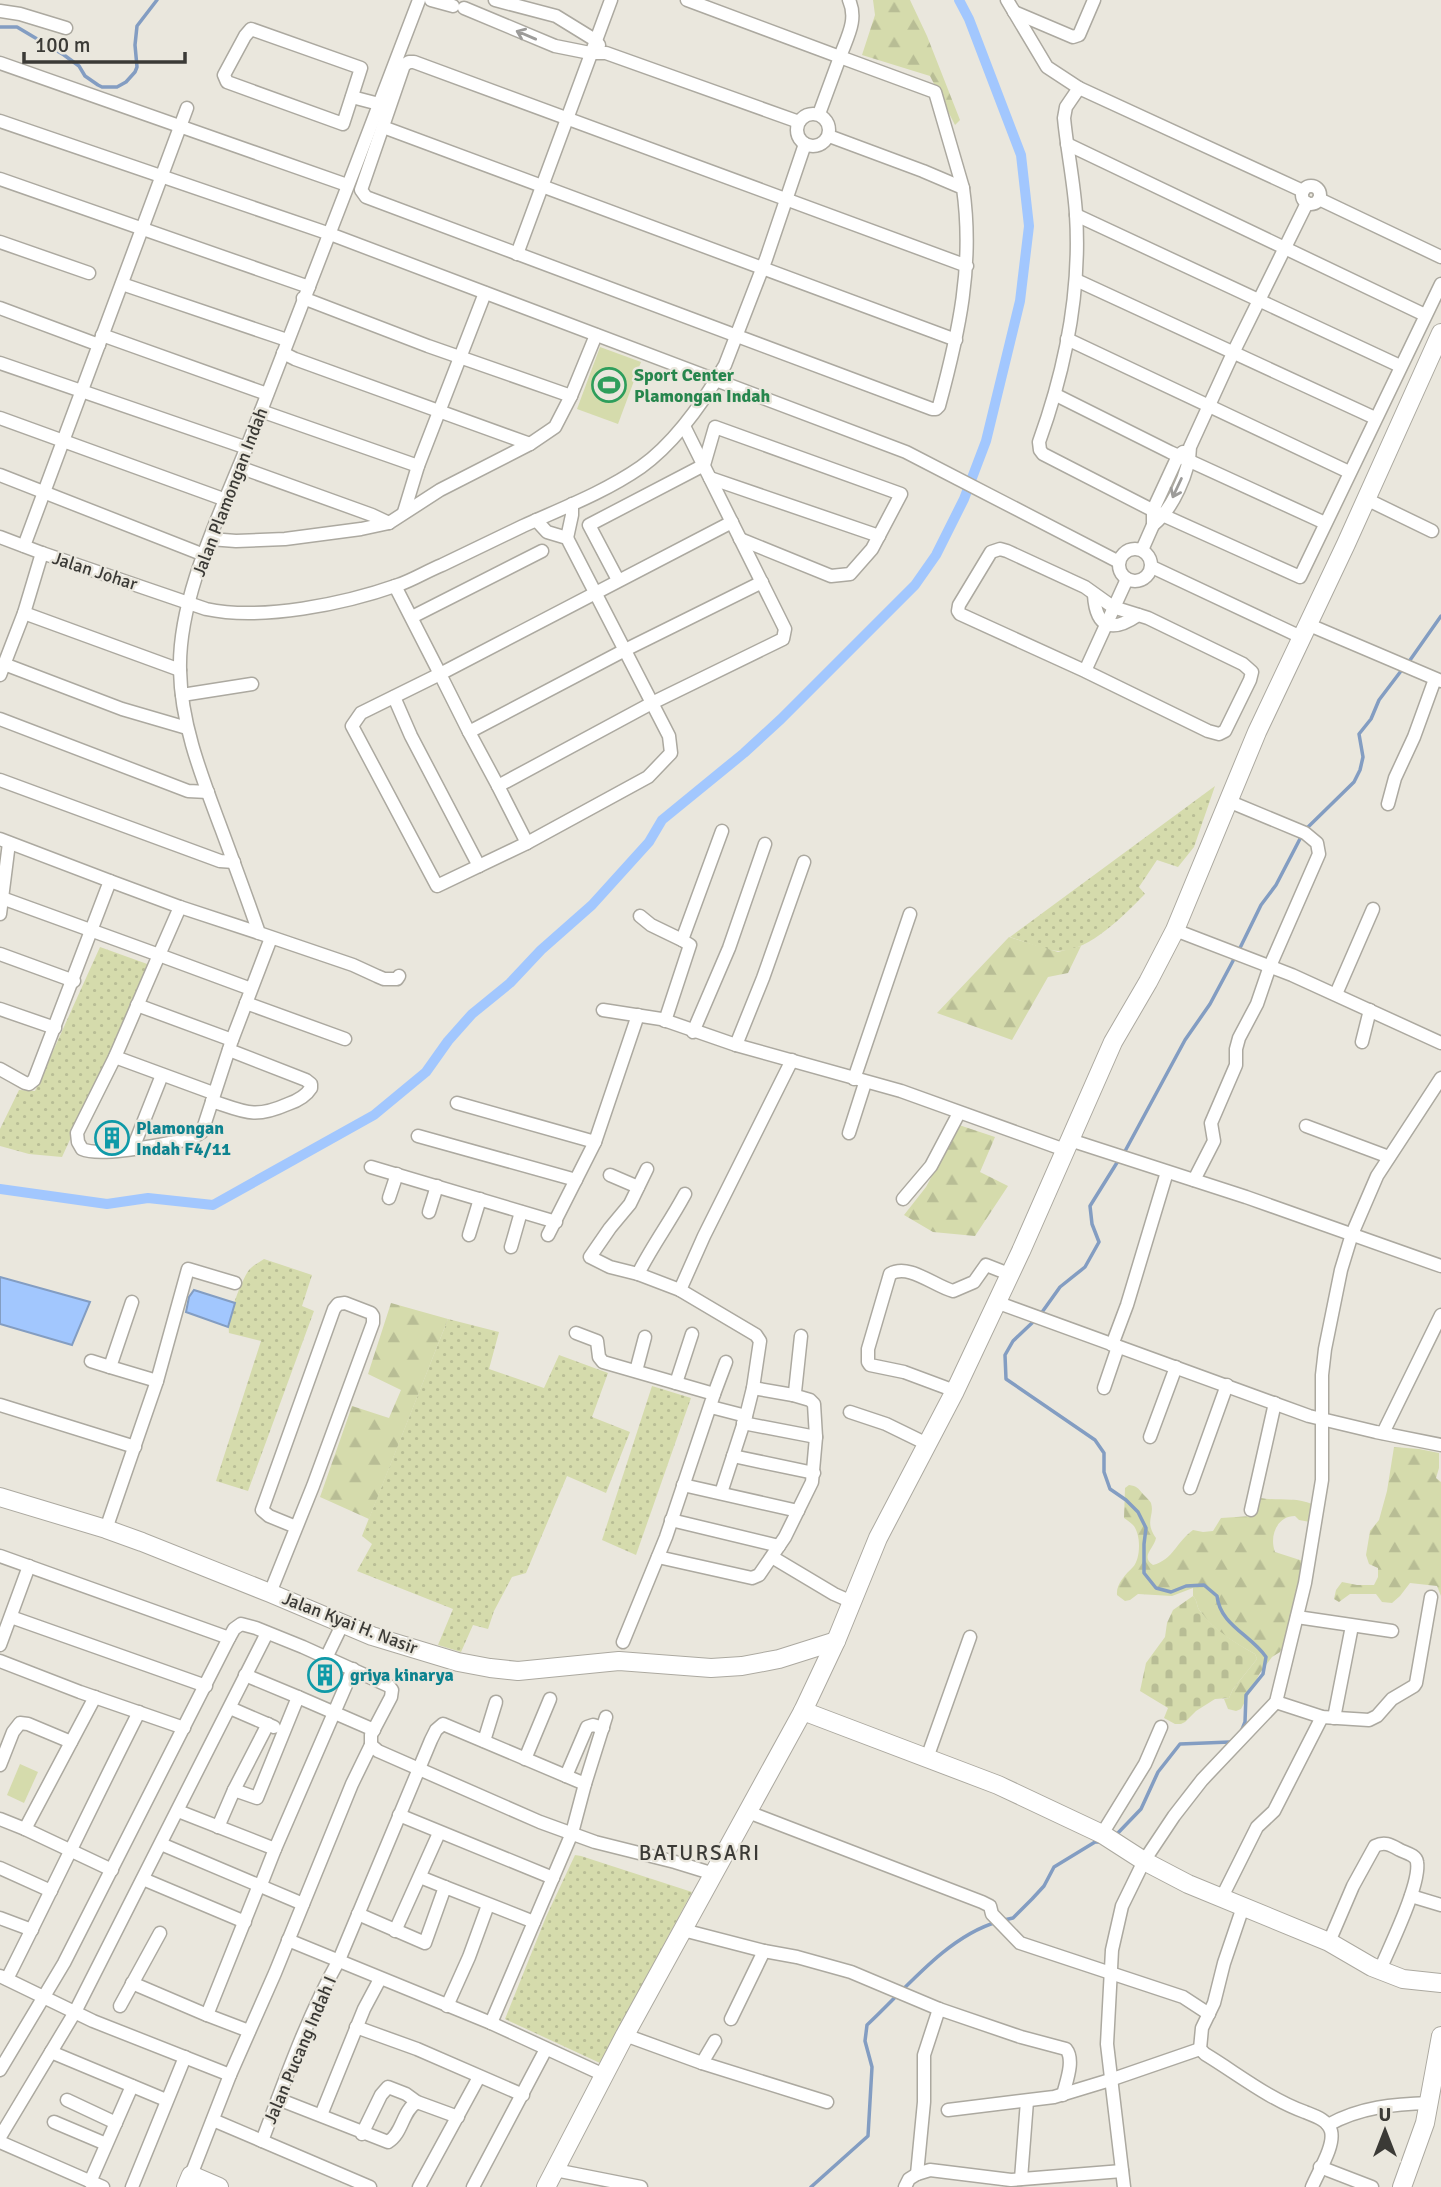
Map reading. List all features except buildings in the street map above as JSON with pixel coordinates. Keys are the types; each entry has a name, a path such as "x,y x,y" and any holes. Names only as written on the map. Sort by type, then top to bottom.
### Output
{"main road":[{"path":"546,2187 625,2035 803,1711 836,1641 878,1538 955,1391 1113,1042 1175,930 1228,801 1441,333"},
{"name":"Jalan Kyai H. Nasir","path":"0,1497 106,1529 270,1592 339,1632 372,1636 458,1662 489,1668 518,1671 619,1661 710,1668 742,1667 779,1659 836,1641"},
{"path":"803,1711 998,1785 1110,1838 1144,1861 1221,1899 1329,1942 1380,1970 1403,1979 1441,1983"},
{"path":"1402,2187 1425,2123 1438,2071 1441,2036"},
{"path":"191,2183 219,2187"}],"street":[{"path":"20,14 24,0"},
{"name":"Jalan Plamongan Indah","path":"265,935 234,862 187,728 180,670 181,642 204,555 419,0"},
{"path":"495,0 556,16 595,40 606,54"},
{"path":"517,254 611,0"},
{"path":"687,0 934,92 963,188 967,266 956,340 939,406 934,409 366,197 362,185 404,65 414,62 967,266"},
{"path":"819,114 852,21 853,11 849,0"},
{"path":"1007,0 1047,67 1079,89 1441,257"},
{"path":"1014,12 1073,37 1079,35 1094,0"},
{"path":"436,1 467,6 537,40 565,49 606,54 799,122"},
{"path":"0,11 66,28"},
{"path":"251,29 361,68 352,97 341,124 227,82 224,75 251,29"},
{"path":"0,63 347,185"},
{"path":"1079,89 1065,111 1076,215 1076,280 1056,395 1039,443 1041,452 1159,513 1300,577 1441,284"},
{"path":"352,97 379,104"},
{"path":"24,546 187,108"},
{"path":"807,114 819,114 829,123 829,136 819,145 805,144 797,134 799,122 807,114"},
{"path":"0,121 330,234 906,452 1119,562"},
{"path":"383,127 956,340"},
{"path":"829,136 963,188"},
{"name":"Jalan Johar","path":"0,537 206,609 226,613 266,613 343,600 395,586 599,491 643,466 684,426 717,380 787,201 805,144"},
{"path":"1067,144 1425,315"},
{"path":"0,179 143,229 460,357 571,396"},
{"path":"1142,550 1233,352 1310,198"},
{"path":"1076,215 1401,366"},
{"path":"0,242 89,273"},
{"path":"1076,280 1375,418"},
{"path":"122,284 285,346 295,359 530,444"},
{"path":"404,512 418,466 485,293"},
{"path":"0,308 267,394"},
{"path":"210,539 236,541 285,538 389,523 440,490 530,444 555,427 596,335"},
{"path":"1067,339 1349,472"},
{"path":"0,363 247,448"},
{"path":"1056,395 1325,523"},
{"path":"261,411 418,466"},
{"path":"0,418 226,500"},
{"path":"498,786 652,703 783,639 785,629 684,426"},
{"path":"618,580 589,525 704,465 715,427 901,494 872,549 850,574 831,576 740,539"},
{"path":"239,467 389,523"},
{"path":"0,475 204,555"},
{"path":"710,478 879,536"},
{"path":"1366,499 1432,531"},
{"path":"572,504 567,538 595,592 625,650 652,703 670,736 671,753 648,777 527,843 437,886 352,726 361,713 440,674 595,592 618,580 732,522"},
{"path":"536,520 547,533 567,538"},
{"path":"1000,549 1085,587 1094,595 1113,607 1148,618 1251,670 1250,680 1224,733 1208,731 963,616 958,608 991,552 1000,549"},
{"path":"1128,550 1142,550 1150,557 1152,568 1147,577 1132,581 1126,579 1120,571 1119,562 1128,550"},
{"path":"412,617 542,551"},
{"path":"42,553 24,613 2,669 187,728"},
{"path":"1152,568 1304,631 1438,680 1395,778 1388,804"},
{"path":"1085,671 1126,579"},
{"path":"469,733 625,650 762,582"},
{"path":"395,586 527,843"},
{"path":"1094,595 1096,609 1106,623 1122,625 1138,615"},
{"path":"24,613 180,670"},
{"path":"182,695 252,684"},
{"path":"394,697 411,736 479,866"},
{"path":"0,719 188,791 208,792"},
{"path":"0,780 220,861 234,862"},
{"path":"1194,1180 1214,1141 1212,1123 1236,1065 1236,1044 1256,1004 1319,855 1317,843 1299,830 1228,801"},
{"path":"682,940 722,831"},
{"path":"0,914 4,841 180,907 353,965 384,979 397,979 399,976"},
{"path":"693,1032 729,948 765,844"},
{"path":"736,1045 764,978 804,862"},
{"path":"0,1069 25,1083 33,1082 74,981 110,881"},
{"path":"2,898 251,989"},
{"path":"180,907 116,1057 77,1133 79,1146 87,1151 133,1148 195,1138 202,1132 251,989 265,935"},
{"path":"1336,994 1373,909"},
{"path":"849,1133 859,1081 910,914"},
{"path":"640,916 651,925 690,945 665,1021"},
{"path":"1175,930 1336,994 1441,1043"},
{"path":"0,954 74,981"},
{"path":"246,1003 345,1039"},
{"path":"116,1057 247,1113 273,1111 296,1101 311,1088 306,1080 137,1005"},
{"path":"0,1009 55,1028"},
{"path":"603,1010 665,1021 736,1045 901,1091 959,1113 1194,1180 1441,1266"},
{"path":"1362,1042 1370,1010"},
{"path":"548,1235 595,1143 638,1015"},
{"path":"680,1290 792,1060"},
{"path":"133,1148 162,1075"},
{"path":"1124,2187 1107,2044 1112,1950 1122,1906 1144,1861 1174,1816 1202,1780 1276,1702 1305,1583 1322,1480 1322,1388 1325,1349 1341,1270 1368,1195 1389,1157 1441,1077"},
{"path":"457,1103 595,1143"},
{"path":"904,1199 931,1166 959,1113"},
{"path":"1306,1126 1389,1157"},
{"path":"418,1136 576,1180"},
{"path":"371,1167 556,1222"},
{"path":"647,1169 630,1204 590,1257 610,1267 680,1290 758,1337 760,1346 753,1388 721,1493"},
{"path":"1104,1388 1167,1172"},
{"path":"389,1198 397,1174"},
{"path":"610,1175 638,1187"},
{"path":"429,1212 437,1186"},
{"path":"638,1274 652,1246 668,1225 685,1194"},
{"path":"470,1235 480,1199"},
{"path":"511,1247 521,1212"},
{"path":"955,1391 932,1381 867,1362 878,1309 890,1273 912,1272 953,1291 974,1282 986,1265 1010,1274"},
{"path":"106,1529 157,1381 188,1269 235,1283"},
{"path":"110,1367 132,1302"},
{"path":"996,1302 1323,1420 1441,1445"},
{"path":"270,1592 296,1527 373,1323 371,1313 345,1303 338,1304 334,1309 262,1510 264,1514 296,1527"},
{"path":"1383,1433 1441,1315"},
{"path":"576,1333 597,1341 599,1357 603,1362 676,1383 745,1419 816,1437"},
{"path":"676,1383 692,1334"},
{"path":"793,1395 802,1336"},
{"path":"636,1371 645,1337"},
{"path":"92,1361 157,1381"},
{"path":"623,1642 658,1557 726,1362"},
{"path":"1150,1437 1177,1367"},
{"path":"1190,1489 1227,1385"},
{"path":"658,1557 752,1578 759,1575 799,1511 814,1473 814,1404 793,1395 753,1388"},
{"path":"1251,1510 1275,1403"},
{"path":"0,1405 135,1447"},
{"path":"850,1412 886,1424 927,1444"},
{"path":"733,1457 814,1473"},
{"path":"683,1485 799,1511"},
{"path":"671,1521 775,1551 852,1602"},
{"path":"0,1556 229,1638"},
{"path":"0,1645 30,1566"},
{"path":"1276,1702 1328,1718 1372,1719 1377,1716 1392,1699 1415,1685 1431,1597"},
{"path":"11,1616 205,1686"},
{"path":"1297,1617 1392,1630"},
{"path":"0,2070 64,1963 234,1629 241,1624 267,1633 391,1688 391,1697 370,1739 371,1745 352,1784 230,2075 191,2183"},
{"path":"1221,1899 1257,1827 1274,1811 1328,1718 1352,1626"},
{"path":"326,1658 339,1632"},
{"path":"103,2187 0,2139 75,2012 267,1633"},
{"path":"927,1758 970,1637"},
{"path":"0,1661 184,1728"},
{"path":"207,2015 259,1885 353,1669"},
{"path":"246,1675 374,1730"},
{"path":"25,1829 95,1697"},
{"path":"234,1790 257,1798 298,1697"},
{"path":"525,1759 550,1699"},
{"path":"496,1702 484,1741 585,1784"},
{"path":"230,1708 284,1732"},
{"path":"139,1712 32,1930 4,1978 93,2021 230,2075"},
{"path":"0,1765 13,1732 20,1723 71,1742"},
{"path":"491,2023 572,1833 604,1723 587,1727 566,1776"},
{"path":"219,1827 234,1790 268,1724"},
{"name":"Jalan Pucang Indah I","path":"262,2141 326,1984 339,1960 436,1730 445,1724 484,1741"},
{"path":"1110,1838 1161,1727"},
{"path":"371,1745 392,1758 540,1822 595,1842 714,1874"},
{"path":"178,1811 275,1849"},
{"path":"748,1812 982,1902 990,1906 992,1914 1020,1943 1030,1948 1182,1997 1209,2014"},
{"path":"399,1815 553,1878"},
{"path":"0,1819 112,1870"},
{"path":"395,1931 439,1833"},
{"path":"161,1844 303,1904"},
{"path":"1329,1942 1353,1886 1378,1844 1389,1844 1416,1858 1411,1896 1380,1970"},
{"path":"0,1868 51,1891"},
{"path":"420,1877 534,1922"},
{"path":"143,1879 245,1922"},
{"path":"358,1914 425,1943 445,1886"},
{"path":"1411,1896 1441,1905"},
{"path":"447,2006 488,1905"},
{"path":"1200,2049 1202,2028 1214,2003 1243,1907"},
{"path":"0,1918 32,1930"},
{"path":"683,1930 851,1972 939,2008 1020,2037 1066,2049 1070,2060 1063,2095"},
{"path":"120,2006 160,1933"},
{"path":"288,1940 491,2023 604,2074"},
{"path":"731,2019 764,1951"},
{"path":"321,2115 356,2027 380,1979"},
{"path":"132,1983 249,2031"},
{"path":"917,2174 924,2102 924,2055 939,2008"},
{"path":"356,2027 417,2049 523,2095"},
{"path":"625,2035 702,2063 827,2102"},
{"path":"702,2063 715,2041"},
{"path":"473,2187 546,2049"},
{"path":"948,2110 1063,2095 1200,2049"},
{"path":"1200,2049 1282,2102 1315,2116 1328,2125 1331,2145 1312,2187"},
{"path":"51,2052 166,2100"},
{"path":"132,2187 185,2057"},
{"path":"419,2187 479,2077"},
{"path":"90,2182 132,2086"},
{"path":"362,2134 386,2088 458,2117"},
{"path":"278,2099 362,2134 390,2142 399,2131 410,2107 417,2102"},
{"path":"67,2101 116,2123"},
{"path":"1021,2179 1027,2101"},
{"path":"1328,2125 1342,2117 1391,2104 1430,2103"},
{"path":"213,2120 370,2187"},
{"path":"54,2122 106,2144"},
{"path":"1320,2167 1371,2187"},
{"path":"555,2170 641,2187"},
{"path":"905,2187 909,2179 930,2170 997,2179 1122,2171"}],"green space":[{"path":"873,0 910,0 960,120 955,125 930,76 862,55 875,15"},
{"name":"Sport Center Plamongan Indah","path":"600,347 641,362 618,424 577,409"},
{"path":"1215,786 1194,847 1178,867 1157,860 1139,887 1145,894 1105,931 1082,945 1058,951 1010,937"},
{"path":"1009,937 1058,952 1081,946 1068,973 1048,977 1012,1040 937,1013"},
{"path":"100,947 150,965 62,1157 29,1154 0,1146 0,1129 19,1090 35,1091"},
{"path":"959,1125 995,1137 980,1172 1008,1186 975,1236 933,1232 904,1215 926,1187"},
{"path":"264,1259 312,1275 302,1306 314,1311 248,1491 216,1481 261,1341 229,1333 230,1319 237,1294 247,1273"},
{"path":"391,1303 448,1319 369,1519 320,1497 352,1406 389,1418 401,1390 368,1374"},
{"path":"448,1319 499,1332 489,1369 544,1388 559,1355 608,1373 592,1417 630,1432 606,1493 567,1476 526,1573 512,1577 488,1629 473,1625 461,1652 438,1645 453,1609 357,1571 372,1544 362,1536"},
{"path":"652,1386 691,1398 636,1555 602,1540"},
{"path":"1394,1447 1439,1453 1436,1478 1441,1482 1441,1596 1437,1586 1410,1583 1392,1603 1382,1602 1376,1594 1350,1594 1339,1602 1334,1599 1342,1582 1374,1585 1378,1577 1378,1568 1369,1564 1366,1555 1370,1531 1379,1520 1387,1491"},
{"path":"1129,1485 1137,1488 1151,1503 1150,1523 1156,1538 1148,1559 1153,1565 1170,1555 1193,1530 1213,1531 1221,1518 1252,1516 1260,1498 1312,1504 1310,1522 1299,1520 1295,1516 1289,1517 1283,1519 1276,1528 1273,1540 1275,1552 1303,1561 1287,1636 1280,1652 1272,1657 1260,1673 1241,1709 1228,1709 1224,1699 1229,1698 1257,1659 1255,1654 1212,1625 1199,1609 1193,1596 1193,1588 1172,1596 1138,1594 1125,1601 1117,1595 1120,1583 1136,1563 1139,1552 1136,1529 1124,1518 1125,1488"},
{"path":"1193,1596 1199,1609 1218,1630 1255,1654 1257,1659 1229,1698 1215,1699 1185,1722 1175,1724 1164,1718 1168,1708 1140,1691 1146,1663 1165,1637 1173,1610"},
{"path":"20,1764 38,1772 24,1803 7,1795"},
{"path":"575,1855 692,1892 600,2063 505,2019 546,1917"}],"water":[{"path":"0,1277 90,1302 72,1345 0,1324"},
{"path":"194,1290 235,1303 228,1327 186,1312 189,1297"}],"waterway":[{"path":"0,27 17,27 64,55 98,85 117,87 135,72 137,26 157,0"},
{"path":"0,1189 107,1204 148,1198 213,1205 374,1115 426,1072 472,1014 510,983 541,950 592,905 649,842 662,820 781,719 915,585 936,555 964,499 986,441 1020,301 1029,226 1021,155 969,19 959,0"},
{"path":"1408,663 1441,616"},
{"path":"1306,829 1354,782 1363,757 1359,734 1371,719 1379,700 1401,671"},
{"path":"1239,950 1261,905 1276,885 1302,835"},
{"path":"1124,1153 1185,1040 1210,1004 1234,959"},
{"path":"1040,1315 1060,1287 1085,1267 1099,1242 1092,1224 1090,1206 1118,1161"},
{"path":"1032,1323 1013,1341 1005,1355 1006,1379 1095,1440 1104,1453 1104,1472 1110,1489 1138,1512 1146,1528 1144,1573 1156,1588 1171,1592 1186,1586 1204,1585 1217,1596 1219,1606 1230,1622 1266,1657 1263,1674 1246,1695 1245,1722 1241,1732"},
{"path":"1116,1835 1141,1809 1158,1772 1180,1744 1230,1742"},
{"path":"1004,1920 1013,1918 1032,1899 1044,1886 1054,1867 1095,1842 1101,1842"},
{"path":"811,2187 868,2136 872,2067 865,2041 867,2025 943,1952 978,1929 997,1922"}],"place":[{"name":"Sport Center Plamongan Indah","path":"609,385"},
{"name":"Plamongan Indah F4/11","path":"112,1138"},
{"name":"griya kinarya","path":"325,1675"}],"district":[{"name":"BATURSARI","path":"700,1853"}]}
